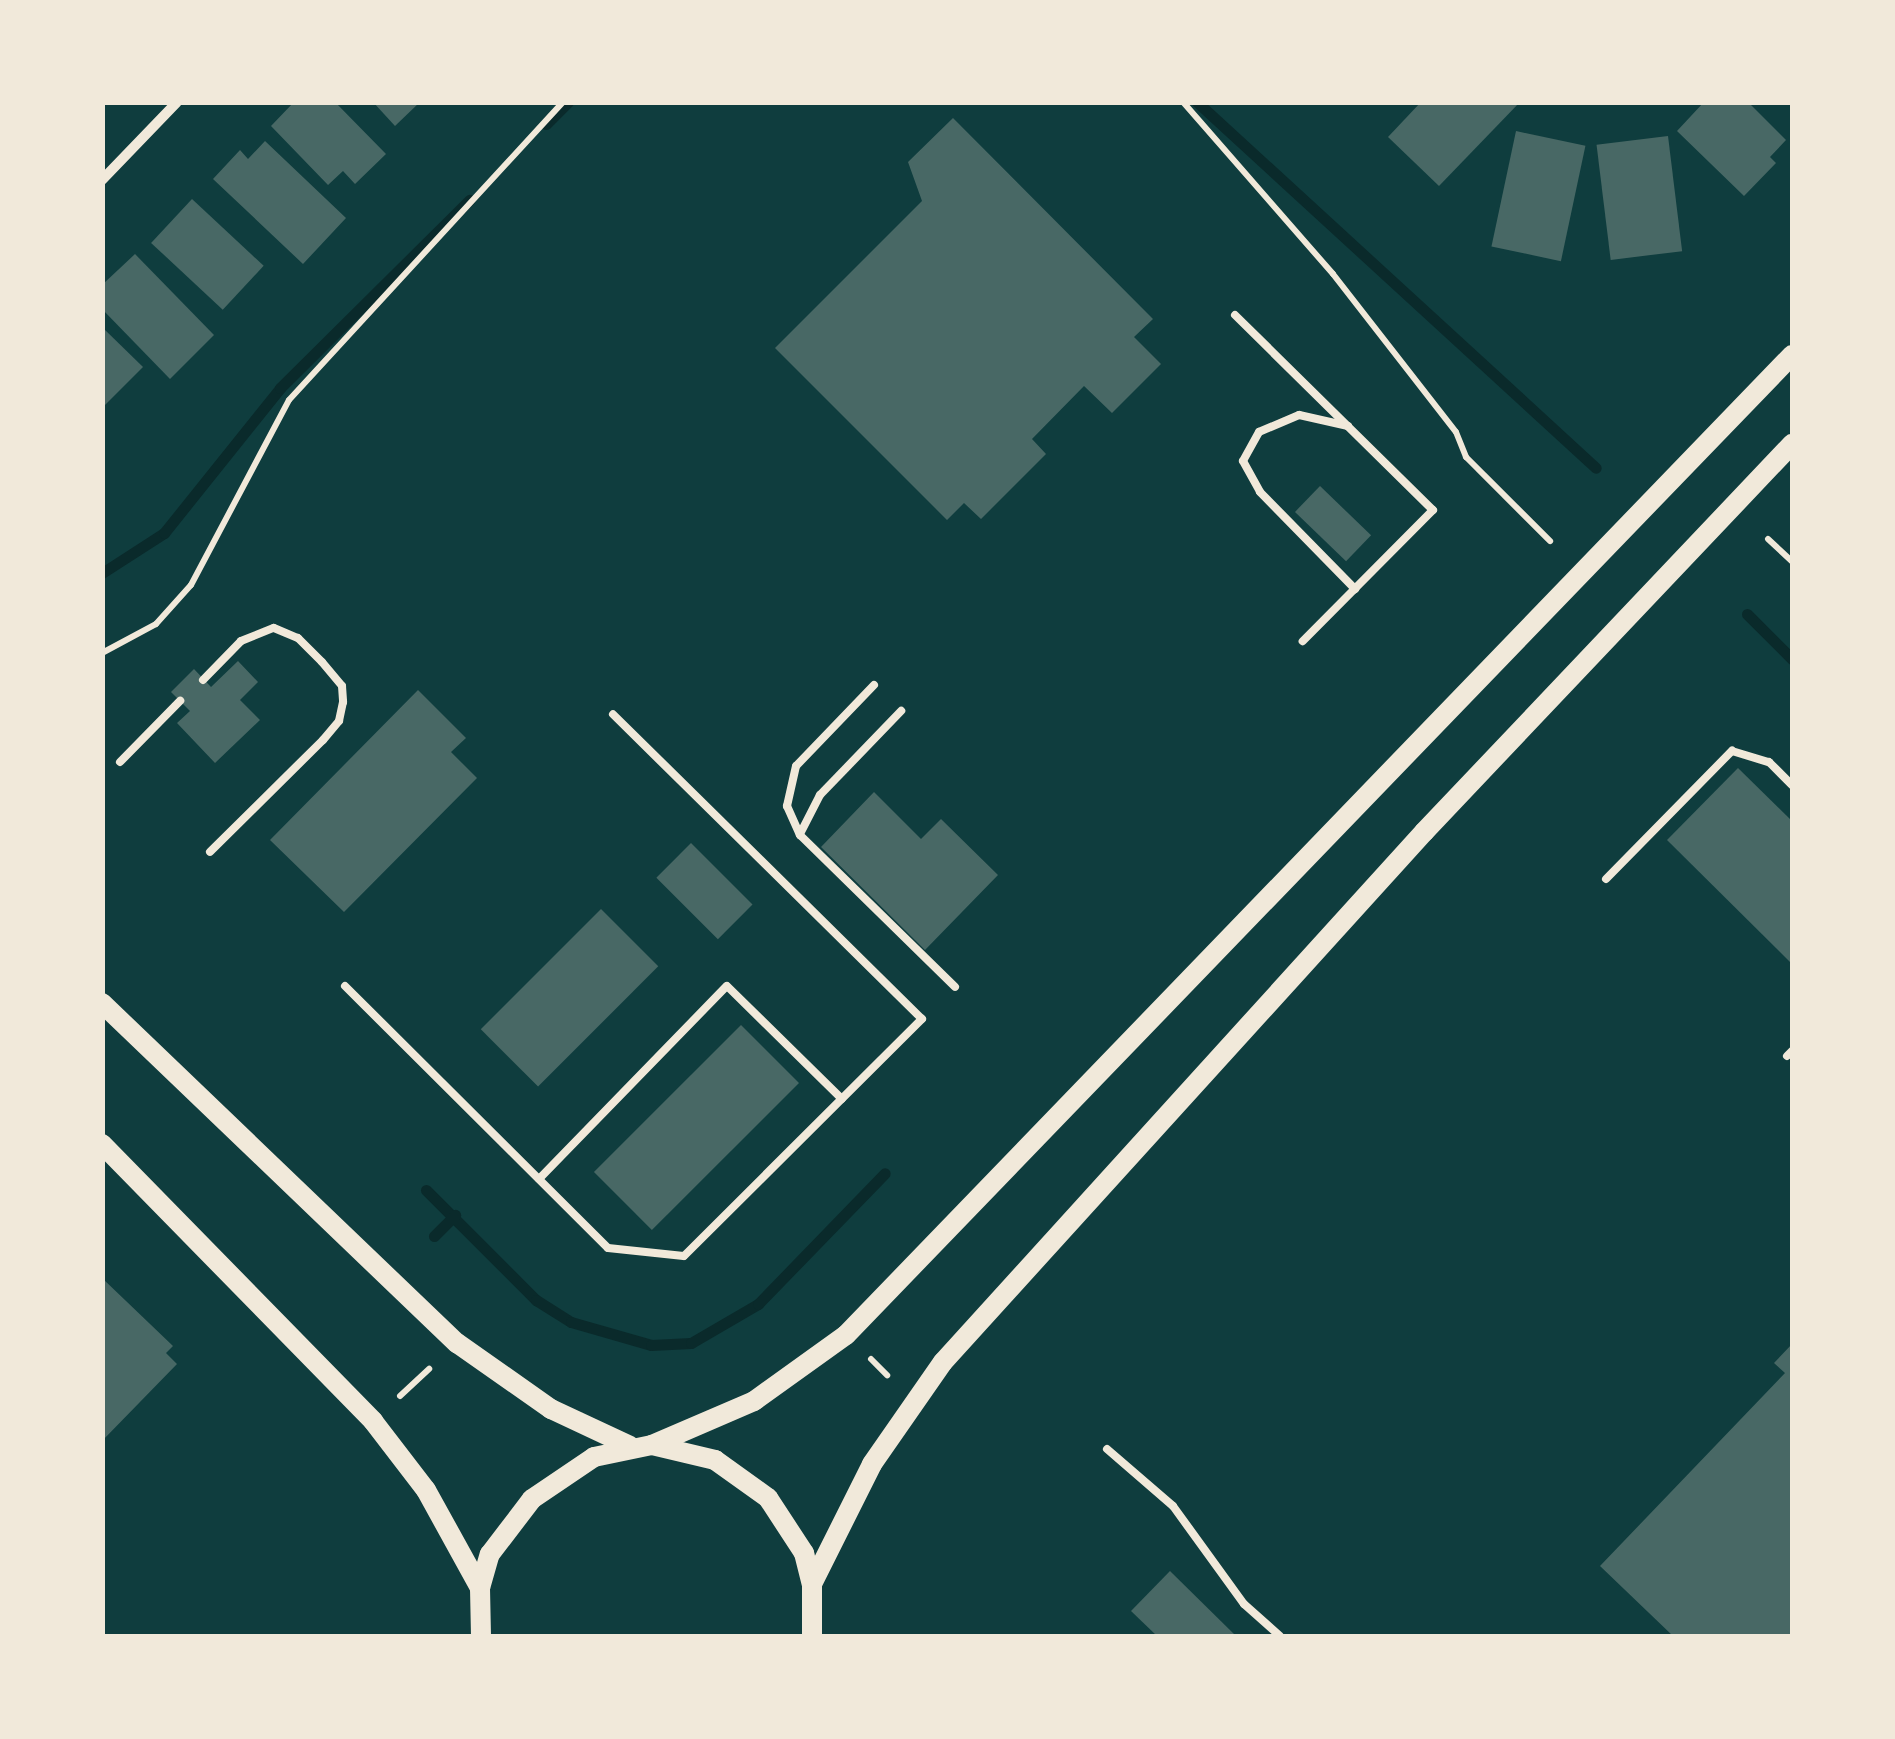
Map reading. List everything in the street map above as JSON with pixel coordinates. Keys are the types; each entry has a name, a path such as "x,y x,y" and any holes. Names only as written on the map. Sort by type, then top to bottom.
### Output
{"main road":[{"path":"652,1446 754,1401 846,1334 1792,355"},
{"path":"812,1584 872,1464 943,1362 1411,846 1792,444"},
{"path":"102,1003 457,1343 551,1409 630,1446"},
{"path":"102,1144 373,1421 426,1490 479,1599 480,1636"},
{"path":"469,1636 490,1554 532,1499 594,1457 630,1446 652,1446 715,1460 768,1498 796,1538 812,1584 817,1631"}],"street":[{"path":"102,180 177,102"}],"lane":[{"path":"1235,315 1432,510 1303,641"},
{"path":"1348,426 1298,415 1259,432 1244,461 1260,492 1355,589"},
{"path":"203,680 241,641 274,628 298,638 322,662 342,686 343,702 339,722 210,852"},
{"path":"874,685 796,766 787,806 800,835 955,987"},
{"path":"120,762 180,701"},
{"path":"800,835 820,795 901,711"},
{"path":"345,986 608,1248 684,1256 922,1019 613,714"},
{"path":"1606,878 1732,751 1769,762 1792,785"},
{"path":"539,1179 726,986 842,1099"},
{"path":"1107,1449 1172,1506 1244,1604 1280,1636"}],"path":[{"path":"102,653 156,624 182,596 289,400 562,102"},
{"path":"1183,102 1333,274 1456,432 1466,456 1550,541"},
{"path":"1768,539 1792,561"},
{"path":"872,1359 887,1375"},
{"path":"400,1396 428,1369"}],"building":[{"path":"294,102 335,102 386,154 355,184 343,171 328,185 271,126"},
{"path":"373,102 420,102 395,126"},
{"path":"1421,102 1520,102 1439,186 1388,137"},
{"path":"1704,102 1748,102 1786,140 1770,157 1776,163 1744,196 1677,131"},
{"path":"953,118 1153,319 1134,337 1161,364 1112,413 1084,386 1032,439 1046,454 981,519 964,503 947,520 775,348 922,201 908,162"},
{"path":"1516,131 1585,146 1561,261 1491,246"},
{"path":"1668,136 1682,251 1611,260 1597,145"},
{"path":"265,141 346,218 303,264 213,179 240,150 248,159"},
{"path":"192,199 264,266 223,310 151,243"},
{"path":"135,254 214,335 170,379 102,309 102,285"},
{"path":"102,327 143,367 102,408"},
{"path":"1320,486 1371,535 1346,561 1295,512"},
{"path":"238,661 258,682 240,700 260,720 215,763 177,723 190,711 171,692 194,669 211,687"},
{"path":"418,690 466,738 451,752 477,778 344,912 270,840"},
{"path":"1738,768 1792,821 1792,964 1667,840"},
{"path":"874,792 921,839 941,819 998,875 925,950 821,847"},
{"path":"691,843 753,905 718,939 656,878"},
{"path":"601,909 658,966 538,1086 481,1029"},
{"path":"741,1025 799,1083 652,1230 594,1172"},
{"path":"102,1278 173,1346 166,1353 177,1364 102,1441"},
{"path":"1792,1344 1792,1636 1673,1636 1600,1566 1785,1373 1774,1363"},
{"path":"1170,1571 1236,1636 1157,1636 1131,1611"}],"waterway":[{"path":"546,124 568,102"},
{"path":"1197,102 1596,468"},
{"path":"102,573 164,533 280,388 469,200"},
{"path":"1747,614 1792,659"},
{"path":"426,1190 536,1300 571,1322 651,1345 691,1343 758,1304 885,1173"},
{"path":"434,1236 455,1215"}]}
